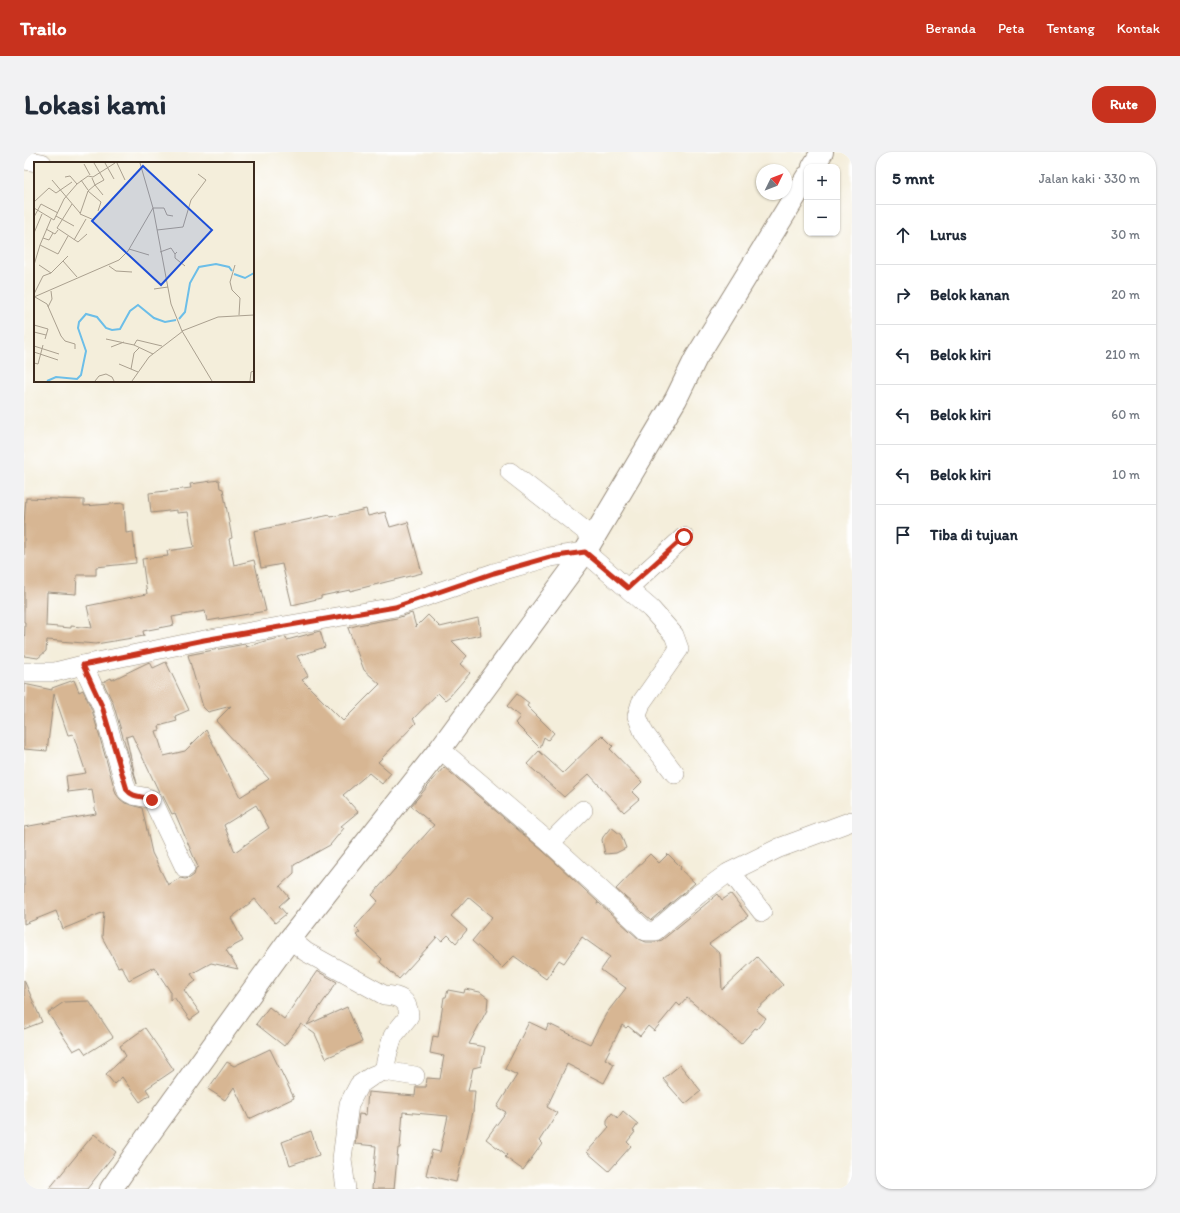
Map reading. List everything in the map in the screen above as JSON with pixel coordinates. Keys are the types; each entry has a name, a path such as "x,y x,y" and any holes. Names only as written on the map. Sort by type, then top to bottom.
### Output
{"highway":[{"path":"815,164 822,152"},
{"path":"111,1189 290,939 440,749 589,544 676,399 696,358 804,182"}],"street":[{"path":"24,160 36,162"},
{"path":"510,472 589,544 628,588 651,609 674,635 679,649 641,703 637,716 644,733 675,774"},
{"path":"628,588 684,537"},
{"path":"24,672 55,672 204,640 395,607 494,573 589,544"},
{"path":"83,665 102,706 127,790 132,795 144,797 153,801 186,868"},
{"path":"440,749 550,843 646,931 656,930 699,894 731,872 779,848 852,821"},
{"path":"550,843 583,810"},
{"path":"731,872 762,912"},
{"path":"290,939 306,952 384,994 394,995 402,999 408,1006 409,1016 393,1036 384,1071"},
{"path":"346,1189 342,1159 349,1104 359,1086 372,1076 384,1071 415,1076"}],"building":[{"path":"219,480 220,488 223,489 232,538 229,539 234,565 254,560 266,611 207,621 205,611 172,617 174,625 143,631 144,636 96,644 47,640 46,651 38,658 24,656 24,523 26,498 84,500 84,506 124,503 126,533 133,532 136,563 96,567 96,575 77,575 76,594 47,592 46,626 92,628 87,606 147,594 142,559 168,556 167,551 194,547 188,512 177,513 177,510 151,513 149,493 191,488 190,484"},
{"path":"366,509 368,516 385,512 390,527 408,522 422,573 350,591 321,596 321,598 292,605 282,564 261,568 254,531"},
{"path":"412,613 416,627 428,615 440,627 478,618 481,635 452,641 467,656 460,664 470,673 445,700 438,693 413,719 416,723 378,762 391,773 382,784 369,773 343,795 358,812 341,826 344,828 330,845 294,865 294,873 280,886 289,897 279,906 286,914 275,923 255,899 231,918 243,941 226,950 238,969 211,963 191,974 196,981 184,990 200,1013 190,1020 174,997 170,1000 170,991 154,967 129,980 121,966 118,967 102,937 104,912 63,929 56,911 24,924 24,827 96,814 92,789 68,792 66,776 86,773 73,734 68,735 54,694 47,751 24,749 24,684 52,690 52,688 74,680 79,692 83,690 92,710 116,794 125,803 142,808 152,853 168,885 180,878 190,878 194,875 196,868 198,867 175,813 172,814 163,796 159,792 132,735 126,737 137,784 113,703 103,682 111,678 112,680 150,662 153,668 166,662 189,710 175,716 177,721 159,726 160,730 156,731 164,756 185,751 206,730 240,797 269,779 216,721 231,706 208,712 203,707 188,655 245,644 246,647 265,641 286,637 287,640 320,631 325,647 297,656 308,676 302,680 343,721 380,684 364,670 348,628 397,618","holes":["256,805 269,828 235,852 224,825"]},
{"path":"517,694 529,703 527,706 554,733 548,740 544,737 540,748 515,723 520,717 507,706"},
{"path":"602,735 613,746 610,749 642,782 632,792 639,799 624,812 589,774 564,797 527,764 539,751 563,773"},
{"path":"444,767 543,851 598,902 597,904 599,903 639,939 646,942 662,940 718,894 722,900 731,894 748,916 709,944 720,954 722,990 757,957 783,985 756,1010 766,1018 741,1044 687,998 680,1006 677,1003 654,1031 648,1026 640,1036 628,1026 626,1028 622,1025 605,1059 614,1064 604,1083 567,1064 547,1107 557,1113 539,1141 542,1144 523,1170 505,1157 507,1155 486,1139 506,1112 497,1107 517,1075 505,1069 529,1022 546,1030 549,1024 590,1044 606,1014 626,988 601,970 610,957 582,937 564,963 559,960 546,979 514,956 502,968 472,941 492,917 468,897 451,916 467,930 456,943 448,935 442,941 437,937 399,979 380,962 382,959 356,935 360,932 355,927 378,901 372,895 434,825 411,806"},
{"path":"611,827 621,835 626,848 616,853 605,854 602,840"},
{"path":"650,854 659,863 668,854 681,867 680,869 695,883 651,920 616,889"},
{"path":"317,971 337,982 307,1025 347,1007 362,1042 326,1058 315,1034 301,1024 284,1046 256,1024 269,1007 284,1019"},
{"path":"24,980 42,1022 24,1029"},
{"path":"465,989 480,992 488,998 487,1010 469,1044 485,1047 481,1066 473,1068 468,1091 475,1091 473,1112 456,1182 426,1175 432,1150 440,1152 448,1116 403,1112 394,1189 372,1189 376,1146 355,1144 359,1114 366,1115 368,1092 415,1096 416,1087 426,1087 427,1078 440,1079 444,1056 430,1053 433,1036 438,1037 444,997 446,997 448,990 464,993"},
{"path":"89,1001 113,1037 86,1054 81,1047 73,1051 48,1013 64,1002"},
{"path":"145,1028 174,1070 146,1089 150,1095 140,1102 122,1077 114,1084 106,1074 126,1056 120,1046"},
{"path":"270,1049 294,1098 249,1119 234,1087 225,1100 208,1089 227,1062 234,1066"},
{"path":"680,1065 701,1091 685,1104 663,1079"},
{"path":"623,1111 638,1124 633,1131 635,1132 627,1142 631,1146 609,1171 587,1152 609,1127 607,1125 607,1120 612,1113 618,1118"},
{"path":"311,1131 319,1155 290,1165 282,1142"},
{"path":"94,1134 116,1152 87,1189 49,1189"}],"route":[{"path":"152,800 130,795 127,790 102,706 83,665 204,640 395,607 494,573 550,557 585,552 628,588 684,537"}]}
